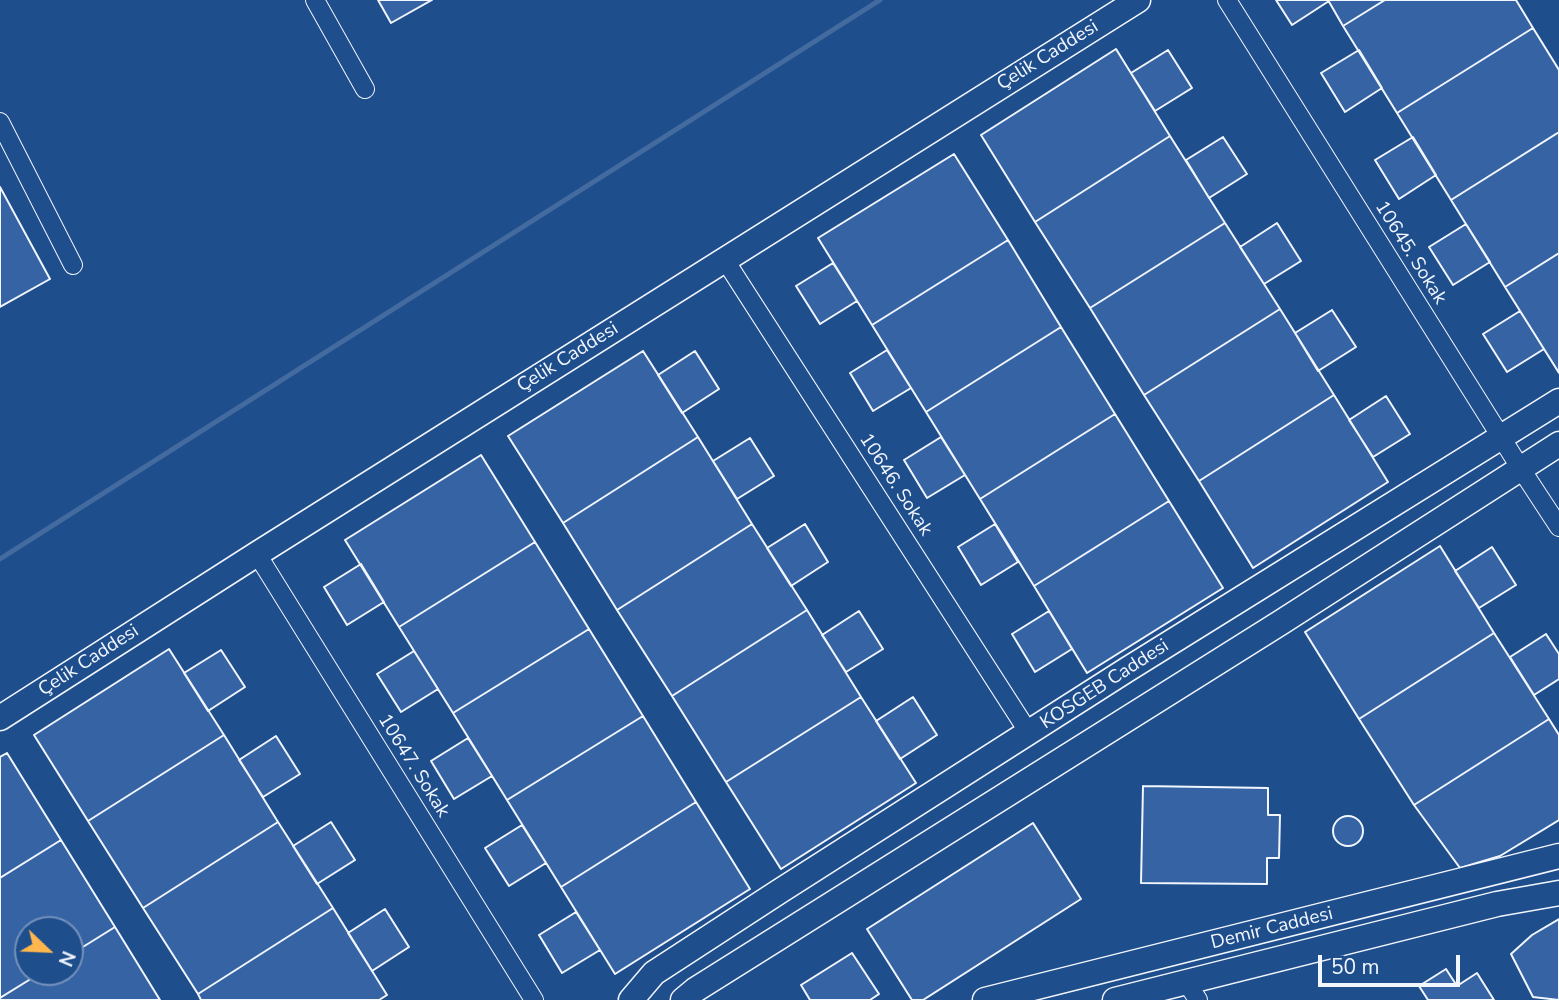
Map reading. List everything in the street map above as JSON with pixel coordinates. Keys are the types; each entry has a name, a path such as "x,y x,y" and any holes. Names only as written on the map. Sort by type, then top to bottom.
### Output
{"street":[{"path":"315,0 365,89"},
{"name":"Çelik Caddesi","path":"0,718 1138,0"},
{"name":"10645. Sokak","path":"1227,0 1559,527"},
{"path":"0,122 73,264"},
{"name":"10646. Sokak","path":"725,260 1029,733"},
{"name":"KOSGEB Caddesi","path":"610,1000 1128,669 1559,401"},
{"name":"KOSGEB Caddesi","path":"683,1000 1559,444"},
{"name":"10647. Sokak","path":"257,554 534,1000"},
{"name":"Demir Caddesi","path":"985,1000 1559,856"},
{"name":"Demir Caddesi","path":"1115,1000 1192,991 1497,904 1559,893"},
{"name":"KOSGEB Caddesi","path":"631,1000 654,973"}],"building":[{"path":"378,0 432,0 391,23"},
{"path":"1276,0 1328,0 1329,1 1292,25"},
{"path":"1328,0 1385,0 1343,26"},
{"path":"1385,0 1516,0 1533,28 1397,113 1343,26"},
{"path":"1533,28 1559,70 1559,132 1451,200 1397,113"},
{"path":"1116,49 1170,136 1035,222 981,135"},
{"path":"1168,50 1192,88 1155,111 1131,73"},
{"path":"1359,50 1382,88 1345,112 1321,73"},
{"path":"1559,132 1559,253 1505,287 1451,200"},
{"path":"1170,136 1225,223 1090,308 1035,222"},
{"path":"1223,137 1247,174 1209,198 1186,160"},
{"path":"1413,137 1436,175 1399,199 1375,160"},
{"path":"954,154 1008,240 872,325 818,238"},
{"path":"0,187 50,279 0,307"},
{"path":"1225,223 1280,309 1144,395 1090,308"},
{"path":"1277,223 1301,261 1264,284 1240,247"},
{"path":"1466,224 1490,262 1453,285 1429,247"},
{"path":"1008,240 1061,327 926,412 872,325"},
{"path":"1559,253 1559,373 1505,287"},
{"path":"833,263 857,301 820,324 796,286"},
{"path":"1280,309 1334,395 1199,481 1144,395"},
{"path":"1332,310 1356,347 1318,371 1295,333"},
{"path":"1520,311 1544,349 1507,372 1483,334"},
{"path":"1061,327 1115,414 980,499 926,412"},
{"path":"887,350 911,388 873,411 850,373"},
{"path":"643,351 698,437 563,523 508,436"},
{"path":"695,351 719,389 682,413 658,375"},
{"path":"1334,395 1388,482 1253,568 1199,481"},
{"path":"1386,396 1410,434 1373,457 1349,420"},
{"path":"1115,414 1169,501 1034,586 980,499"},
{"path":"698,437 752,524 617,610 563,523"},
{"path":"941,437 965,475 927,498 904,460"},
{"path":"750,438 774,476 737,499 713,461"},
{"path":"481,455 535,542 399,627 345,540"},
{"path":"1169,501 1223,588 1087,673 1034,586"},
{"path":"752,524 807,610 672,696 617,610"},
{"path":"805,524 828,562 791,586 767,548"},
{"path":"995,524 1018,562 981,585 958,547"},
{"path":"535,542 589,629 453,713 399,627"},
{"path":"1440,546 1494,633 1359,719 1305,632"},
{"path":"1492,547 1516,585 1479,608 1455,571"},
{"path":"361,564 384,602 347,625 324,587"},
{"path":"807,610 861,697 726,782 672,696"},
{"path":"859,611 883,649 846,672 822,635"},
{"path":"1049,611 1072,649 1035,672 1012,634"},
{"path":"589,629 643,716 507,800 453,713"},
{"path":"1494,633 1549,719 1414,805 1359,719"},
{"path":"1546,634 1559,654 1559,679 1534,695 1510,657"},
{"path":"169,649 224,735 88,821 34,735"},
{"path":"221,650 245,687 208,711 184,673"},
{"path":"414,651 438,689 401,712 377,674"},
{"path":"861,697 916,783 781,869 726,782"},
{"path":"913,697 937,735 900,759 876,721"},
{"path":"643,716 696,802 561,887 507,800"},
{"path":"1549,719 1559,735 1559,820 1500,856 1460,868 1414,805"},
{"path":"224,735 278,822 143,908 88,821"},
{"path":"276,736 300,774 263,797 239,760"},
{"path":"468,738 492,776 454,799 431,761"},
{"path":"7,753 61,840 0,878 0,757"},
{"path":"1143,786 1268,788 1268,815 1280,815 1279,858 1267,858 1267,884 1141,883"},
{"path":"696,802 750,889 615,974 561,887"},
{"path":"1348,816 1359,820 1363,831 1359,842 1348,846 1337,842 1333,831 1337,820"},
{"path":"278,822 333,908 198,994 143,908"},
{"path":"331,822 355,860 317,884 293,846"},
{"path":"1033,823 1081,899 923,1000 912,1000 867,929"},
{"path":"522,825 546,863 509,886 485,848"},
{"path":"61,840 115,927 84,946 84,916 14,916 14,986 19,986 0,998 0,878"},
{"path":"333,908 387,995 379,1000 201,1000 198,994"},
{"path":"385,909 409,947 372,971 348,933"},
{"path":"576,912 600,950 562,973 539,935"},
{"path":"1559,919 1559,1000 1533,997 1511,954 1532,935"},
{"path":"115,927 160,1000 0,1000 19,986 84,986 84,946"},
{"path":"852,953 879,994 870,1000 810,1000 801,985"},
{"path":"1446,969 1457,986 1477,973 1494,1000 1428,1000 1419,986"}],"waterway":[{"path":"0,559 880,0"}]}
